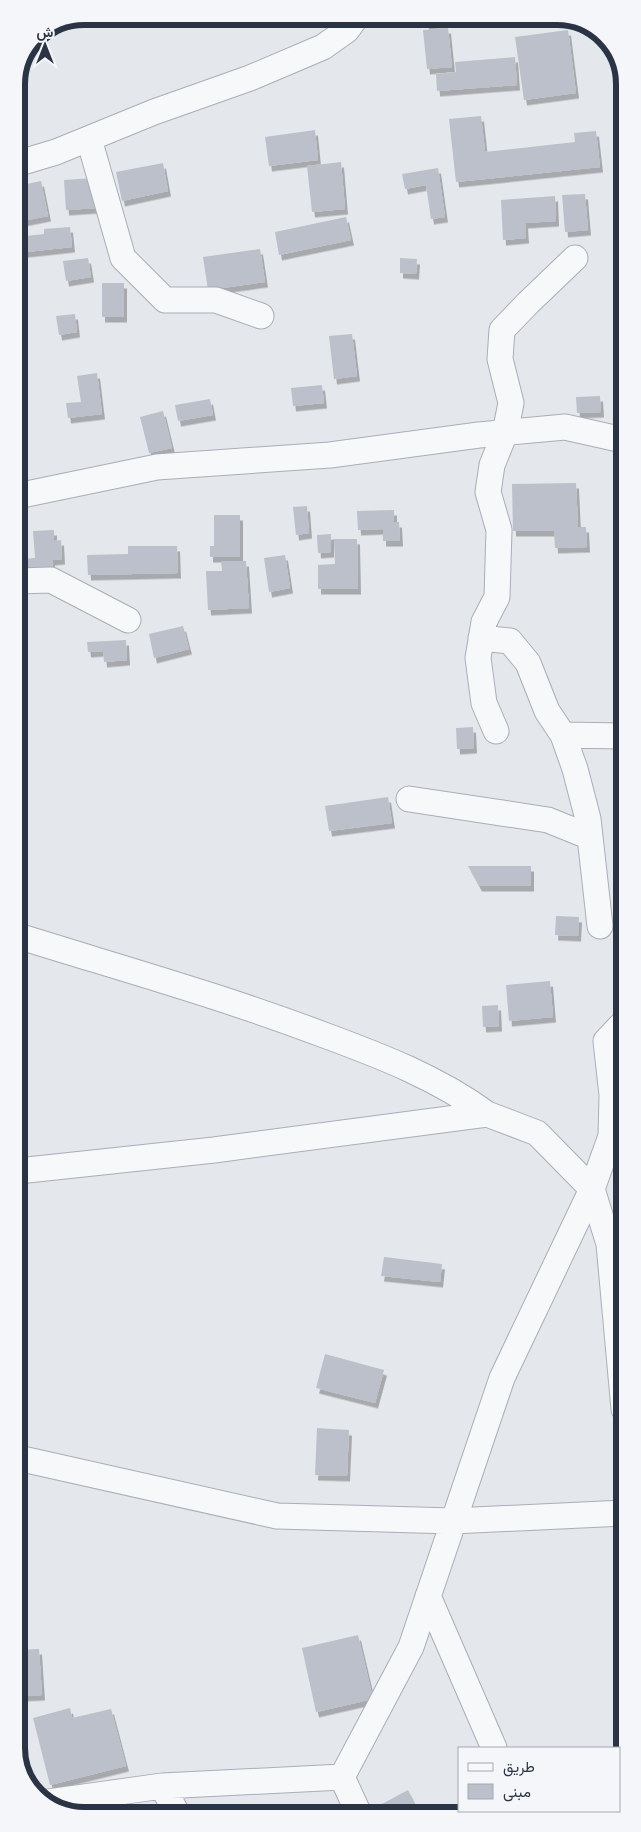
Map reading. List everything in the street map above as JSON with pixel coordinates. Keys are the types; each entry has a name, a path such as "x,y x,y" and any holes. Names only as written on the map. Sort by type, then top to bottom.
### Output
{"street":[{"path":"25,161 56,152 154,112 250,78 323,47 350,25"},
{"path":"89,139 124,258 165,300 216,300 261,316"},
{"path":"496,732 484,703 478,658 484,622 497,597 499,530 488,492 492,465 505,432 510,403 500,359 502,330 575,258"},
{"path":"25,494 157,467 330,455 505,432 565,427 616,438"},
{"path":"25,581 51,580 128,620"},
{"path":"481,638 510,641 528,663 547,711 563,735 584,802 600,926"},
{"path":"563,735 616,736"},
{"path":"409,800 548,820 590,838"},
{"path":"25,938 272,1015 390,1059 464,1097 487,1114 537,1133 592,1188 608,1244 616,1326"},
{"path":"342,1777 411,1647 502,1378 592,1188 611,1136 615,1041"},
{"path":"25,1170 214,1150 487,1114"},
{"path":"25,1460 277,1516 454,1521 616,1513"},
{"path":"428,1596 494,1747"},
{"path":"57,1801 162,1786 342,1777"},
{"path":"342,1777 356,1807"},
{"path":"162,1786 174,1807"}],"building":[{"path":"448,28 452,67 427,69 423,30"},
{"path":"568,30 576,93 524,100 515,37"},
{"path":"515,57 517,85 437,91 436,74 456,72 455,62"},
{"path":"481,116 485,152 575,142 574,133 596,131 600,167 456,182 449,119"},
{"path":"315,130 318,160 269,166 265,137"},
{"path":"341,162 345,209 312,212 307,166"},
{"path":"163,163 168,191 122,201 116,172"},
{"path":"438,168 445,217 431,219 426,185 405,189 402,174"},
{"path":"94,178 97,208 66,210 64,180"},
{"path":"41,181 48,216 25,220 25,184"},
{"path":"585,194 588,230 565,232 562,195"},
{"path":"555,196 556,221 525,223 526,238 503,240 501,200"},
{"path":"346,217 351,240 279,255 275,232"},
{"path":"70,227 72,247 25,252 25,236 44,234 44,229"},
{"path":"260,249 265,282 208,290 203,257"},
{"path":"88,258 91,277 66,281 63,261"},
{"path":"400,258 417,259 416,274 400,273"},
{"path":"102,283 124,283 124,317 102,317"},
{"path":"75,314 77,332 59,335 56,316"},
{"path":"352,334 357,376 334,379 329,336"},
{"path":"97,373 102,414 68,418 66,403 81,402 77,376"},
{"path":"322,385 324,403 293,406 291,388"},
{"path":"600,396 601,412 577,413 576,397"},
{"path":"210,399 213,415 178,421 175,405"},
{"path":"163,411 172,448 149,453 140,417"},
{"path":"576,483 578,527 586,527 587,547 555,548 554,531 513,531 512,484"},
{"path":"307,506 309,533 296,535 293,507"},
{"path":"394,510 394,522 399,522 400,541 383,541 383,529 358,530 357,511"},
{"path":"214,515 240,515 240,557 210,557 210,546 214,546"},
{"path":"54,530 54,541 61,540 62,559 52,560 53,572 25,573 25,559 35,558 33,531"},
{"path":"331,534 331,552 318,553 317,535"},
{"path":"334,539 357,539 358,589 318,589 318,565 335,564"},
{"path":"128,546 177,546 178,573 88,575 87,555 128,554"},
{"path":"285,555 290,588 269,592 264,558"},
{"path":"221,561 246,561 249,608 208,610 206,571 222,571"},
{"path":"183,626 189,649 154,658 149,634"},
{"path":"126,640 127,660 104,662 103,651 88,652 87,642"},
{"path":"473,727 474,748 457,749 456,728"},
{"path":"388,797 392,823 329,831 325,806"},
{"path":"468,866 531,866 531,886 479,886"},
{"path":"556,916 579,917 578,936 555,935"},
{"path":"550,981 553,1017 509,1021 506,985"},
{"path":"498,1005 499,1026 483,1027 482,1006"},
{"path":"384,1257 442,1264 440,1282 381,1276"},
{"path":"325,1354 384,1370 375,1403 316,1388"},
{"path":"317,1428 349,1430 347,1476 315,1475"},
{"path":"358,1635 373,1699 316,1712 302,1648"},
{"path":"39,1649 42,1695 25,1696 25,1650"},
{"path":"70,1708 72,1718 111,1709 126,1766 50,1785 33,1718"},
{"path":"408,1790 416,1807 376,1807"}]}
